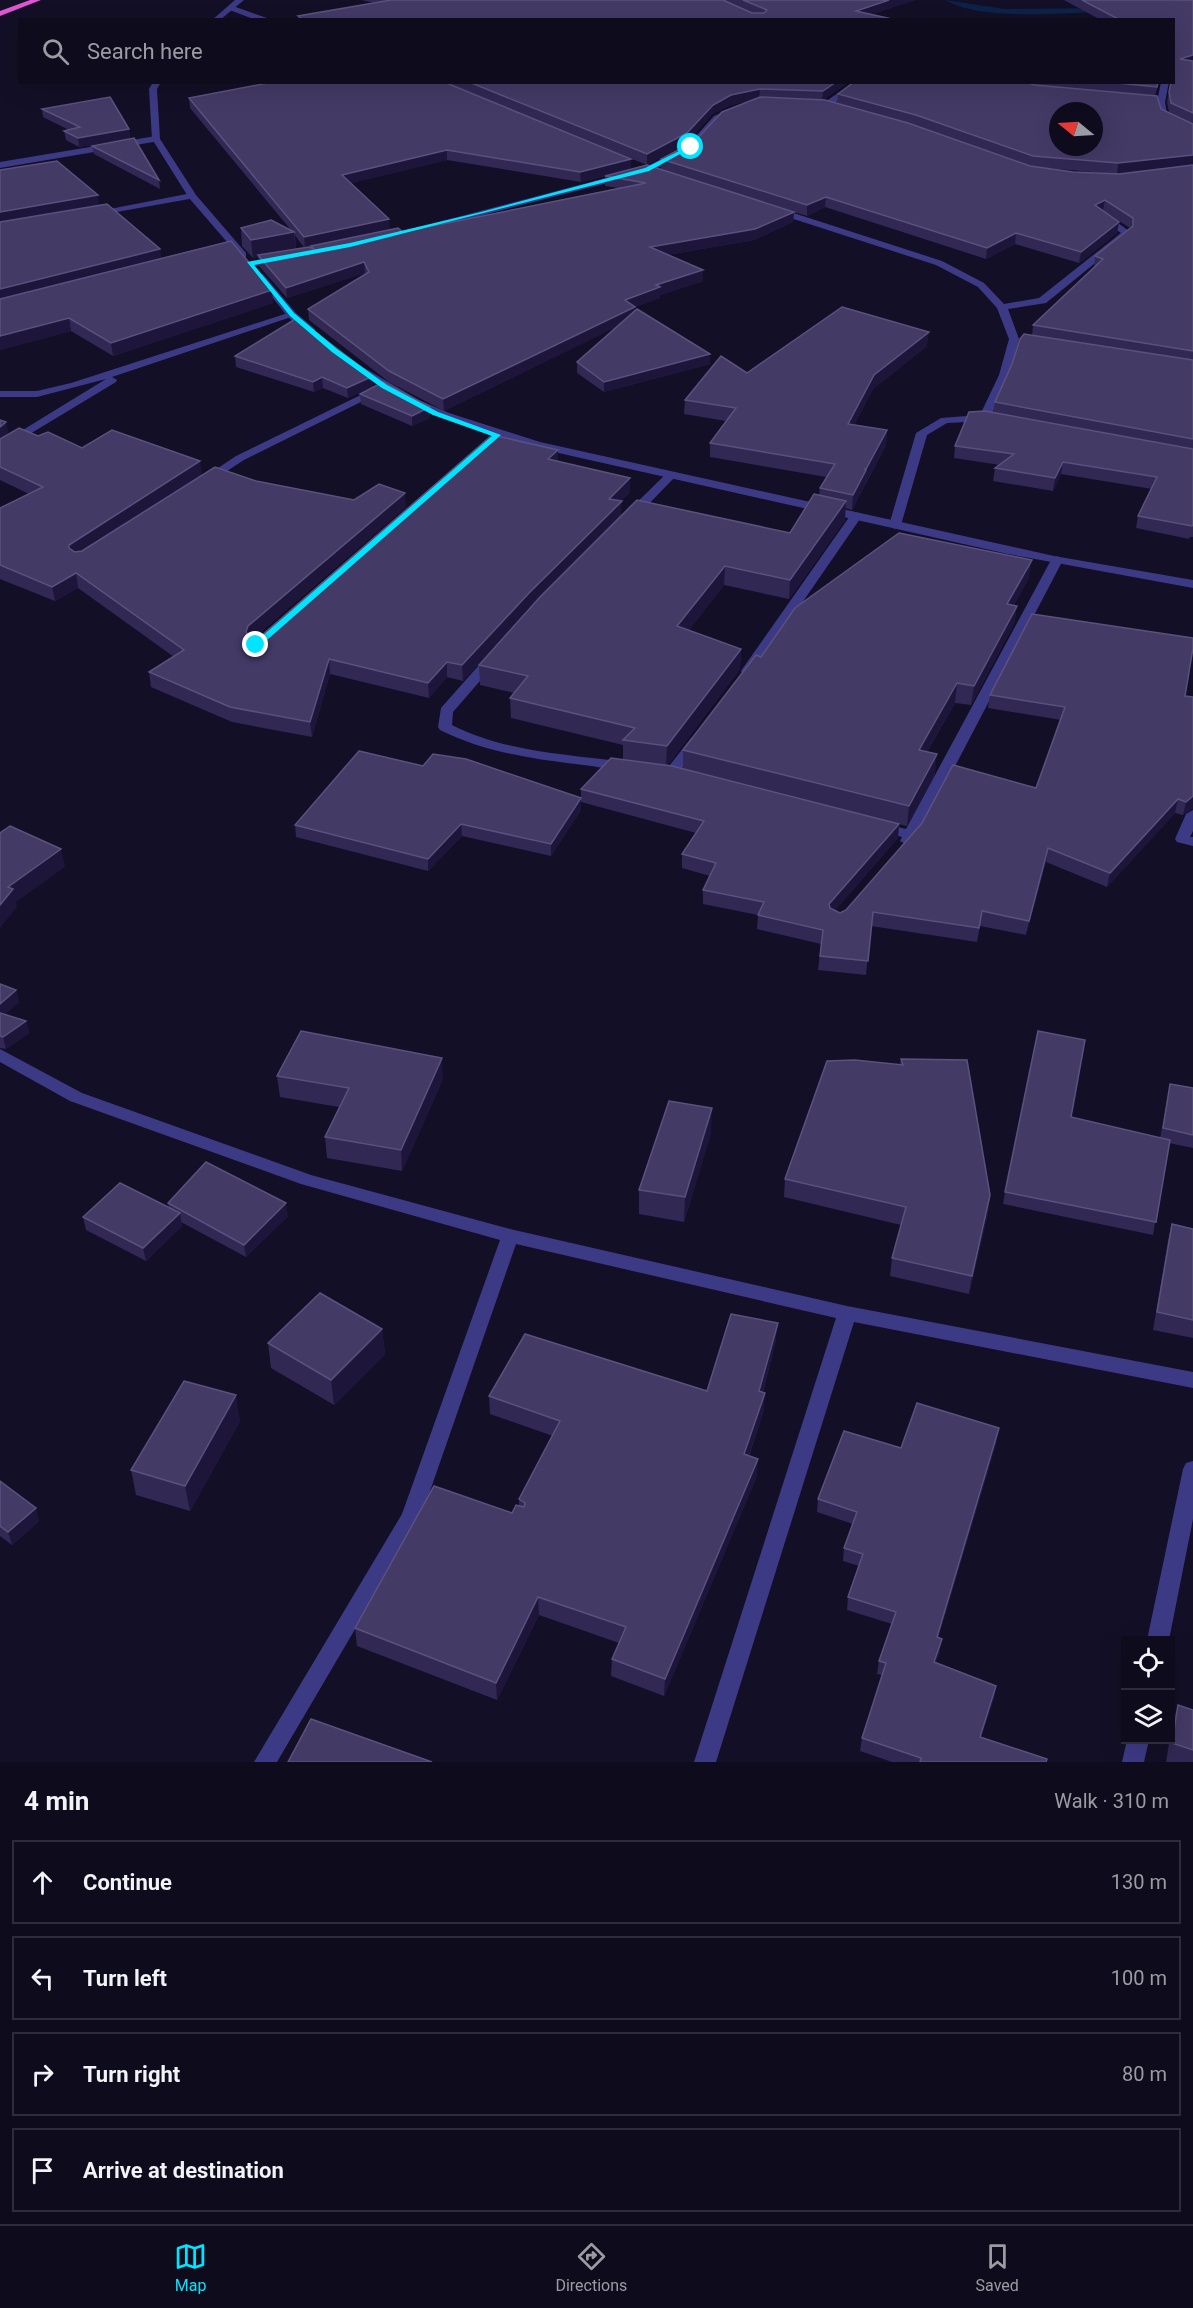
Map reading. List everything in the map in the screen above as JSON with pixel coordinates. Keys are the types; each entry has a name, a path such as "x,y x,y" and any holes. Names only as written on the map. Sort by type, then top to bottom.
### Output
{"highway":[{"path":"0,14 37,0"}],"street":[{"path":"217,18 240,0"},
{"path":"230,7 259,18"},
{"path":"156,84 153,90 156,139 230,249 250,264 292,315 318,336"},
{"path":"825,106 857,84"},
{"path":"1165,84 1161,102 1163,115 1193,129"},
{"path":"1149,101 1161,102"},
{"path":"814,105 836,109"},
{"path":"383,237 647,170 691,147 717,118 743,107"},
{"path":"0,165 156,139"},
{"path":"637,165 667,176"},
{"path":"87,214 192,195"},
{"path":"765,207 939,263 981,285 1002,307 1020,340 1004,375 990,419 945,420 922,433 895,525"},
{"path":"1002,307 1042,301 1127,233 1101,215"},
{"path":"250,264 294,255"},
{"path":"0,394 37,394 74,386 292,315"},
{"path":"343,356 384,386 436,414 493,439 1057,560 1142,577 1193,584"},
{"path":"0,449 132,368"},
{"path":"200,484 240,458 384,386"},
{"path":"619,527 670,476"},
{"path":"743,679 856,516"},
{"path":"897,852 912,835 1057,560"},
{"path":"498,653 446,711 445,727 466,739 506,748 636,768"},
{"path":"671,774 707,727"},
{"path":"1193,814 1182,840 1193,842"},
{"path":"866,823 912,835"},
{"path":"0,1055 76,1096 307,1180 510,1236 847,1313 1193,1380"},
{"path":"265,1762 411,1517 510,1236"},
{"path":"705,1762 847,1313"},
{"path":"1159,1636 1193,1469"},
{"path":"1133,1762 1137,1744"}],"building":[{"path":"391,0 723,0 752,13 764,13 767,10 743,0 889,0 856,11 888,18 301,18 298,16"},
{"path":"1082,0 1193,0 1193,55 1180,59 1193,61 1193,113 1171,103 1171,84 1175,84 1175,18 1116,18"},
{"path":"263,84 449,84 631,159 580,172 447,150 342,175 389,219 304,237 189,98"},
{"path":"474,84 833,84 823,91 760,89 731,95 713,105 687,133 647,154"},
{"path":"851,84 1031,84 1157,96 1161,109 1193,124 1193,155 1118,163 1033,156 916,115 838,94"},
{"path":"1127,84 1158,84 1157,87"},
{"path":"110,97 129,129 78,138 64,131 80,127 42,109"},
{"path":"760,97 825,100 908,123 1030,166 1073,172 1119,174 1193,165 1193,351 1033,325 1103,259 1095,256 1133,226 1133,218 1105,200 1095,205 1119,222 1081,252 1016,233 987,248 826,197 807,205 661,159 695,141 722,112"},
{"path":"134,138 159,180 92,146"},
{"path":"57,161 98,195 0,212 0,170"},
{"path":"647,165 794,212 755,229 650,247 703,270 656,285 660,287 625,300 635,307 443,399 389,371 308,309 369,272 364,262 286,288 258,255 309,247 314,249 311,246 398,228 403,232 646,183 605,176"},
{"path":"107,204 160,249 0,289 0,222"},
{"path":"271,220 294,232 251,240 241,228"},
{"path":"231,241 272,290 111,343 69,318 0,336 0,299"},
{"path":"842,307 929,332 874,375 848,424 887,430 864,469 866,470 853,495 820,488 835,464 710,443 736,408 685,400 721,356 747,373"},
{"path":"637,309 710,354 604,382 577,362"},
{"path":"297,318 373,376 347,388 322,377 313,382 235,356"},
{"path":"1024,334 1193,360 1193,439 995,402"},
{"path":"383,382 430,407 412,416 360,394"},
{"path":"985,411 1193,449 1192,526 1138,516 1157,477 1063,462 1055,478 995,468 1014,454 955,446 969,412"},
{"path":"19,428 38,436 48,432 82,448 112,430 200,461 69,545 69,548 75,552 82,551 215,467 256,481 354,500 379,484 405,493 248,626 246,632 249,636 261,636 492,435 558,450 548,459 630,478 609,499 622,501 529,593 462,665 447,662 428,683 329,659 310,722 230,707 149,672 184,650 76,573 52,587 0,565 0,508 43,487 0,467 0,439"},
{"path":"814,494 846,501 790,580 725,566 677,626 741,649 667,746 623,740 635,728 510,698 528,676 479,665 540,597 637,500 790,533"},
{"path":"899,533 1032,560 1007,604 1017,606 974,686 957,683 919,750 937,754 909,806 683,750 756,655 761,657 795,608"},
{"path":"1032,614 1193,638 1185,696 1193,697 1193,796 1186,802 1178,799 1110,873 1048,848 1029,921 982,911 979,928 873,912 868,961 820,956 823,930 758,915 764,902 703,890 716,863 682,854 704,821 581,789 611,758 672,766 899,824 829,904 830,908 840,913 846,910 922,823 953,765 1036,788 1065,707 990,695"},
{"path":"359,751 423,766 433,754 466,759 581,798 551,844 461,824 428,859 295,825"},
{"path":"10,826 61,849 8,887 13,889 0,905 0,833"},
{"path":"0,984 16,990 0,1004"},
{"path":"0,1013 26,1021 3,1037 0,1036"},
{"path":"301,1031 442,1058 401,1150 325,1137 349,1088 277,1076"},
{"path":"1038,1031 1085,1040 1071,1117 1170,1140 1156,1222 1005,1192"},
{"path":"901,1059 967,1060 990,1195 972,1276 892,1258 906,1207 785,1179 827,1061 855,1060 903,1065"},
{"path":"1170,1084 1193,1088 1193,1135 1163,1128"},
{"path":"669,1101 712,1108 685,1197 639,1190"},
{"path":"206,1162 286,1203 244,1245 168,1203"},
{"path":"120,1183 180,1213 143,1248 83,1217"},
{"path":"1172,1224 1193,1229 1193,1320 1157,1312"},
{"path":"320,1293 382,1329 331,1380 268,1343"},
{"path":"731,1314 778,1323 759,1391 765,1393 744,1454 758,1459 665,1679 612,1659 626,1627 538,1597 496,1683 355,1628 434,1486 512,1513 516,1505 524,1507 525,1503 519,1499 560,1421 489,1396 525,1334 707,1391"},
{"path":"184,1381 236,1395 185,1486 131,1470"},
{"path":"917,1403 999,1428 937,1637 942,1639 934,1662 996,1686 980,1737 1047,1759 1046,1762 920,1762 921,1758 862,1738 886,1663 879,1661 896,1612 848,1597 863,1554 844,1548 857,1512 818,1499 844,1431 901,1448"},
{"path":"0,1481 36,1508 8,1532 0,1526"},
{"path":"1178,1705 1193,1710 1193,1750 1175,1744"},
{"path":"311,1719 432,1762 288,1762"}],"waterway":[{"path":"948,0 1005,11 1101,10"}],"route":[{"path":"256,645 497,435 436,414 384,386 335,351 292,315 250,264 350,245 647,170 691,147"}]}
